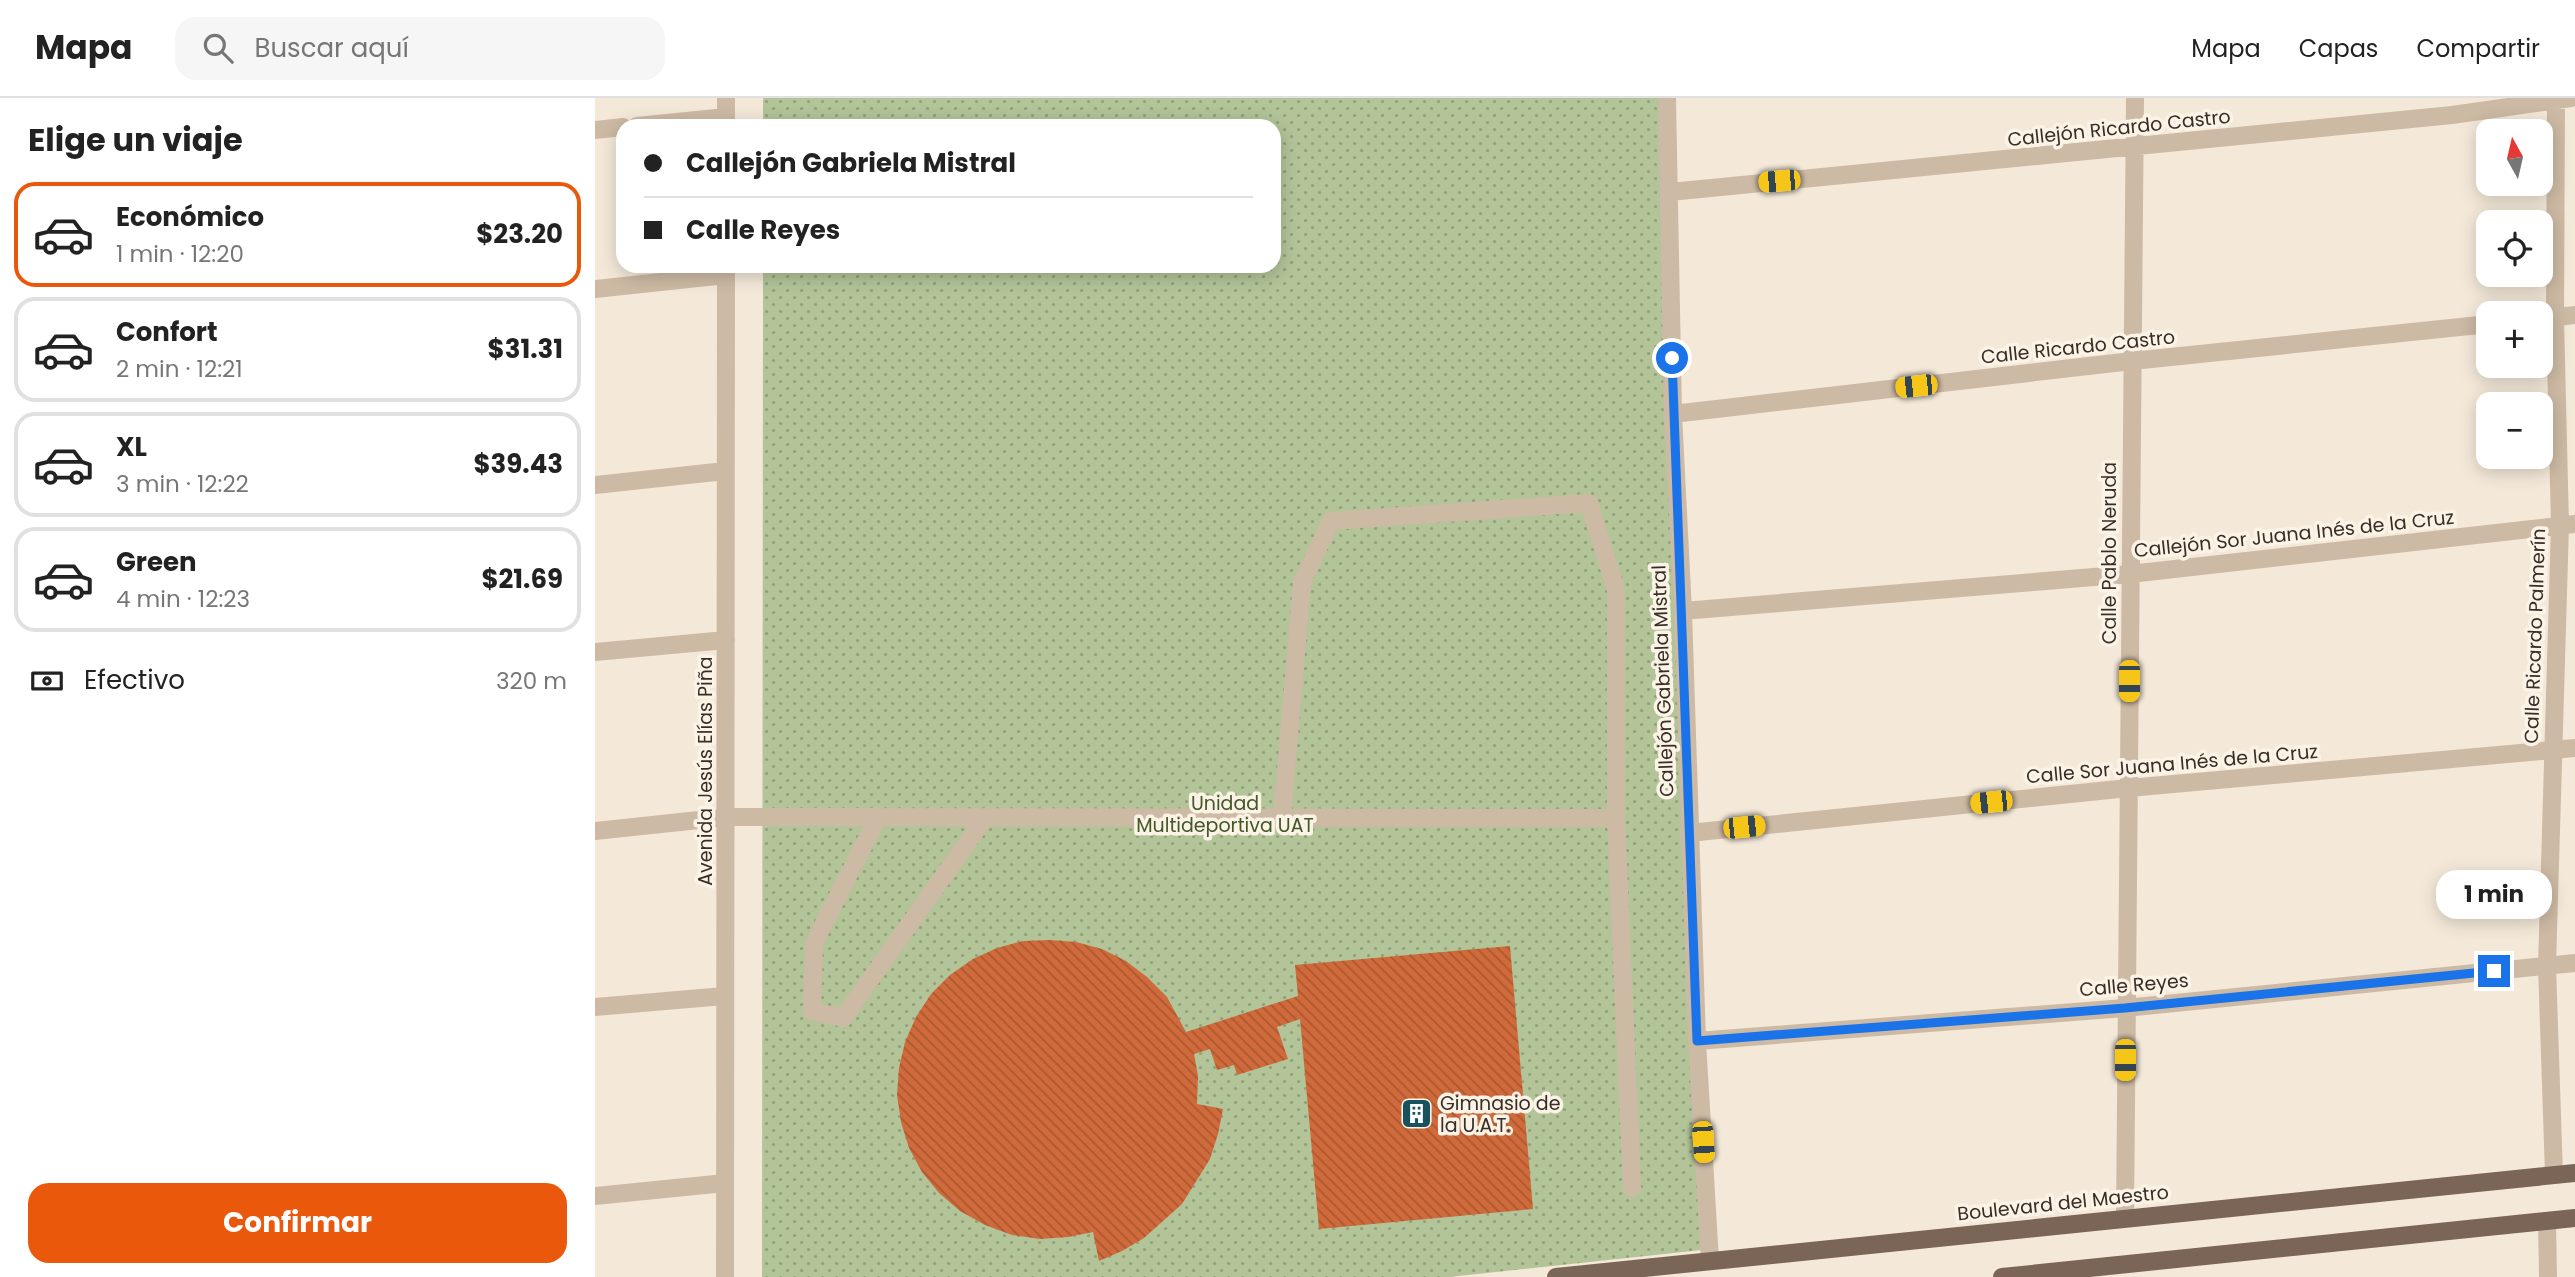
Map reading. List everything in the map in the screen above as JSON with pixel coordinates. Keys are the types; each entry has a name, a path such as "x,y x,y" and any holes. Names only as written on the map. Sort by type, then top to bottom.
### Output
{"main road":[{"name":"Boulevard del Maestro","path":"1556,1277 2575,1173"},
{"path":"2002,1277 2120,1271 2575,1218"}],"street":[{"path":"726,98 726,119"},
{"name":"Callejón Gabriela Mistral","path":"1667,98 1673,414 1683,611 1697,1041 1710,1261"},
{"name":"Calle Pablo Neruda","path":"2125,1218 2135,98"},
{"name":"Callejón Ricardo Castro","path":"1670,192 2452,115 2561,99"},
{"name":"Calle Ricardo Palmerín","path":"2549,301 2561,99"},
{"path":"595,130 616,128"},
{"path":"595,289 711,273"},
{"name":"Avenida Jesús Elías Piña","path":"725,1277 726,273"},
{"path":"2553,317 2575,315"},
{"name":"Calle Ricardo Castro","path":"1673,414 2132,361 2476,325"},
{"name":"Calle Ricardo Palmerín","path":"2553,372 2567,525 2553,749 2547,966 2554,1175"},
{"path":"595,485 725,471"},
{"path":"1282,818 1302,582 1331,521 1589,503 1616,590 1616,818 1632,1188"},
{"name":"Callejón Sor Juana Inés de la Cruz","path":"1683,611 2130,573 2567,525"},
{"path":"595,652 726,640"},
{"name":"Calle Sor Juana Inés de la Cruz","path":"1689,833 2129,788 2575,748"},
{"path":"595,831 727,817 1616,818"},
{"path":"877,819 814,943 812,1011 843,1018 984,819"},
{"name":"Calle Reyes","path":"1697,1041 2125,1008 2575,963"},
{"path":"595,1007 724,996"},
{"path":"595,1196 725,1183"},
{"path":"2547,1220 2547,1277"}],"green space":[{"name":"Unidad Multideportiva UAT","path":"763,98 1663,98 1702,1250 1449,1277 762,1277 763,273 1281,273 1281,119 763,119"}],"building":[{"path":"1023,941 1076,942 1102,949 1126,961 1167,997 1186,1032 1298,996 1295,965 1510,946 1533,1209 1319,1229 1300,1019 1277,1027 1288,1059 1237,1075 1234,1065 1217,1070 1210,1049 1194,1054 1198,1076 1197,1104 1223,1109 1218,1134 1210,1159 1182,1204 1144,1238 1099,1261 1093,1232 1040,1239 1012,1235 985,1225 960,1211 939,1193 922,1172 909,1148 901,1122 897,1095 899,1068 905,1042 916,1017 931,994 950,975 973,959 997,948"}],"place":[{"name":"Gimnasio de la U.A.T.","path":"1417,1114"}],"route":[{"path":"1672,358 1697,1041 2125,1008 2494,971"}]}
